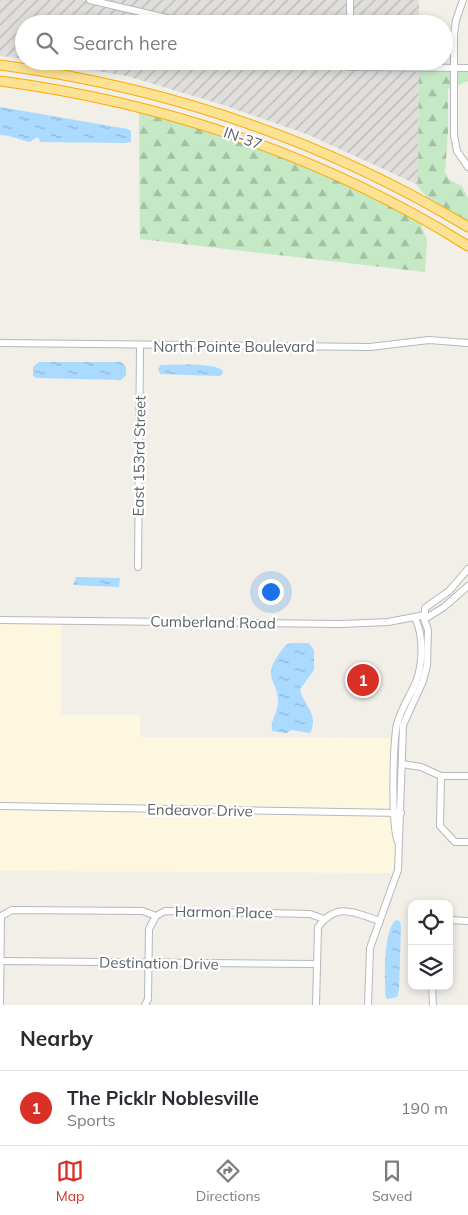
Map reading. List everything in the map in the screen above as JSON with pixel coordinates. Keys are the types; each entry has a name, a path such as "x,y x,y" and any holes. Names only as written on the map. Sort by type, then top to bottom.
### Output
{"highway":[{"name":"IN-37","path":"0,66 15,68"},
{"name":"IN-37","path":"26,70 102,82 236,119 360,169 468,227"},
{"name":"IN-37","path":"0,81 113,101 231,134 352,183 418,216 468,246"}],"street":[{"path":"90,0 154,15"},
{"path":"350,0 350,15"},
{"path":"463,0 455,26 454,139 461,159 468,166"},
{"path":"454,68 468,68"},
{"name":"North Pointe Boulevard","path":"0,343 370,347 446,340 468,343"},
{"name":"East 153rd Street","path":"138,567 140,346"},
{"path":"368,1005 370,948 397,876 398,842 396,836 404,721 423,681 427,665 428,630 424,615 425,608 449,591 468,569"},
{"name":"Cumberland Road","path":"0,620 341,624 416,618 424,615 428,617 444,607 468,586"},
{"path":"398,813 396,730 419,671 421,633 416,618"},
{"path":"402,764 421,767 441,776 468,776"},
{"path":"441,776 440,826 455,842 468,842"},
{"name":"Endeavor Drive","path":"0,806 398,813"},
{"name":"Harmon Place","path":"1,961 1,916 12,910 143,911 156,916 165,912 310,914 324,919"},
{"path":"316,1005 318,927 324,919 330,913 348,911 380,921"},
{"path":"145,1005 148,999 149,929 156,916"},
{"path":"453,920 468,921"},
{"path":"0,1005 1,961"},
{"name":"Destination Drive","path":"1,961 316,964"},
{"path":"432,990 433,1005"}],"shaded area":[{"path":"0,0 419,0 419,15 15,15 15,58 0,56"},
{"path":"91,70 419,70 418,185 309,135 220,104 127,76"},
{"path":"0,621 62,622 61,715 140,715 140,737 395,738 395,873 0,871"}],"green space":[{"path":"419,71 468,71 468,81 448,89 448,132 445,172 449,180 462,186 468,198 468,222 429,200 416,184 418,185"},
{"path":"158,112 296,159 418,217 427,240 425,272 140,239 139,113"}],"water":[{"path":"0,107 128,129 131,131 131,142 41,142 37,137 30,142 0,135"},
{"path":"39,362 121,362 126,367 126,375 121,380 37,378 33,376 33,367"},
{"path":"161,365 203,365 219,368 223,371 222,375 219,376 160,374 158,369"},
{"path":"76,577 120,578 119,587 73,585"},
{"path":"290,643 309,643 314,650 314,670 300,689 312,715 313,727 310,733 291,730 286,733 272,731 272,723 278,701 271,670 281,651"},
{"path":"396,920 400,921 401,926 399,990 397,997 388,999 386,998 385,990 385,957 389,934"}],"place":[{"name":"The Picklr Noblesville","path":"363,680"}]}
